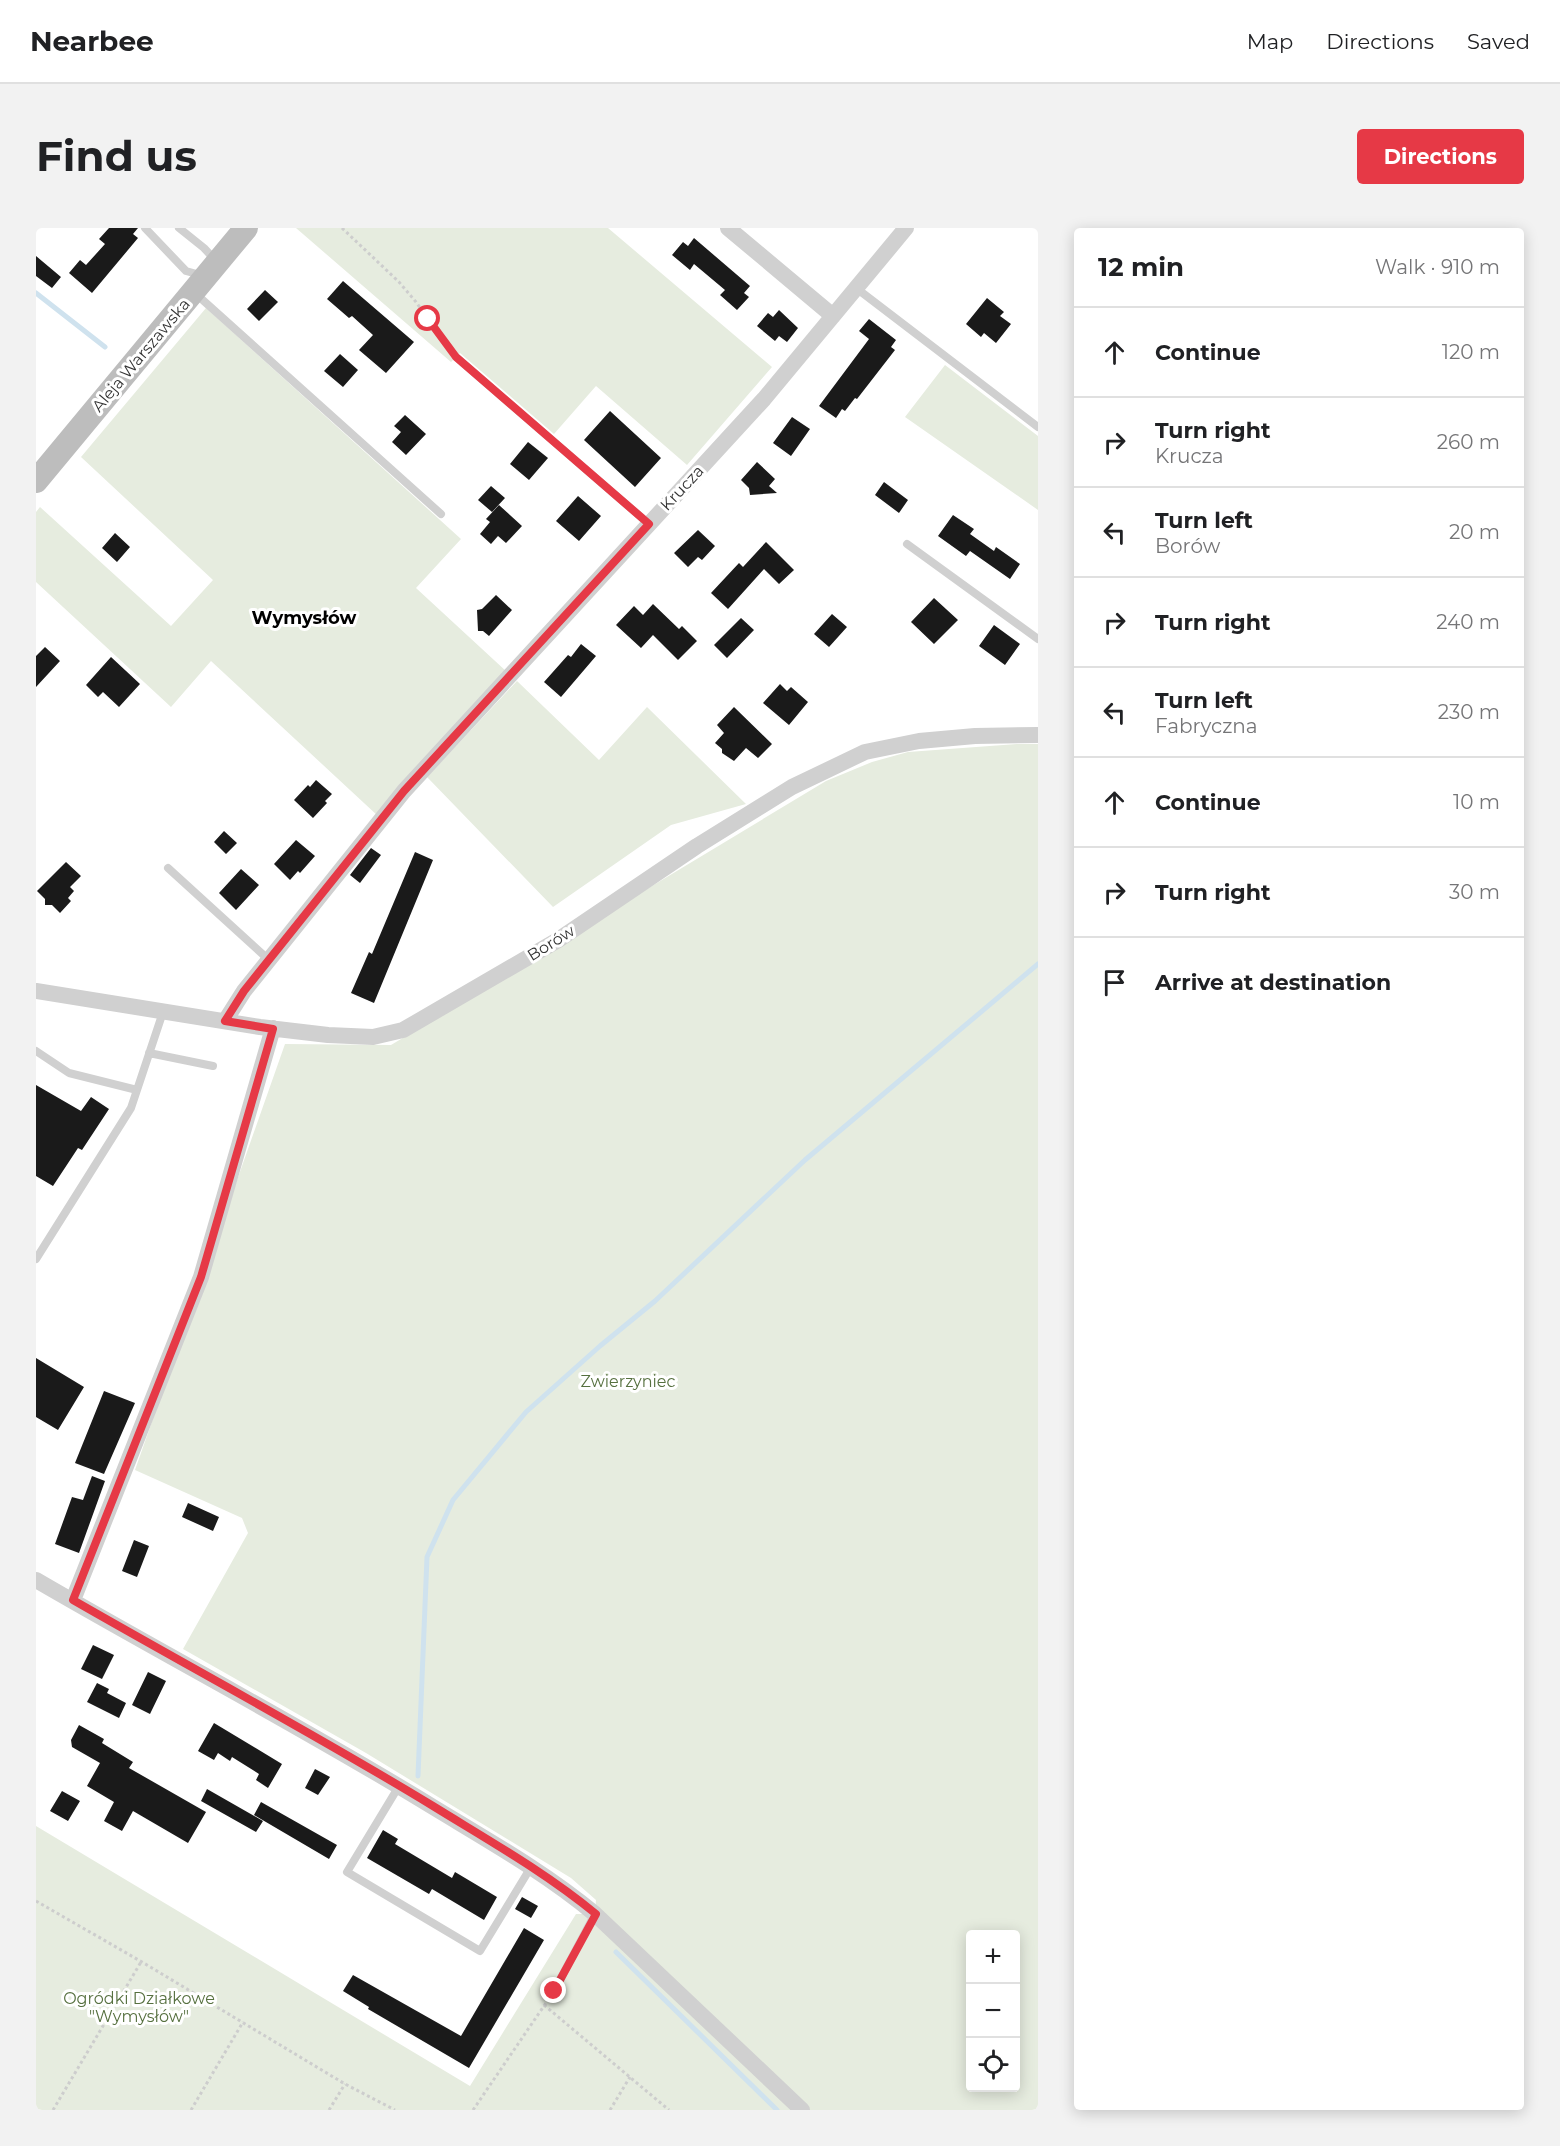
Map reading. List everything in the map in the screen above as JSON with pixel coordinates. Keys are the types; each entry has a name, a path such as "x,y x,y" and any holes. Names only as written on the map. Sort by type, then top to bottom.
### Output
{"street":[{"name":"Aleja Warszawska","path":"36,481 246,228"},
{"path":"728,228 833,316"},
{"name":"Krucza","path":"225,1021 244,991 404,791 764,399 906,228"},
{"name":"Borów","path":"36,992 273,1029 373,1037 403,1030 558,939 697,846 792,788 865,752 919,741 975,736 1038,735"},
{"path":"73,1600 201,1277 273,1029"},
{"path":"36,1580 399,1786 570,1893 596,1914 802,2110"}],"lane":[{"path":"145,228 186,271 206,277 441,514"},
{"path":"180,228 204,248 206,277"},
{"path":"856,288 1038,427"},
{"path":"456,357 649,524"},
{"path":"907,544 1038,639"},
{"path":"168,868 269,960"},
{"path":"36,1259 131,1108 163,1012"},
{"path":"36,1051 69,1073 137,1090"},
{"path":"149,1053 213,1066"},
{"path":"399,1786 347,1872 480,1951 531,1867"},
{"path":"554,1991 596,1914"}],"path":[{"path":"342,228 399,282 456,357"},
{"path":"36,1901 345,2084 395,2110"},
{"path":"53,2110 142,1962"},
{"path":"473,2110 554,1991"},
{"path":"544,2006 669,2110"},
{"path":"191,2110 243,2022"},
{"path":"610,2110 630,2077"},
{"path":"329,2110 345,2084"}],"green space":[{"path":"296,228 608,228 772,367 687,465 596,386 554,434 460,353 451,362"},
{"path":"206,308 461,539 416,588 507,672 378,816 211,661 171,707 36,582 36,512 40,507 171,626 213,580 81,457"},
{"path":"945,365 1038,436 1038,510 905,417"},
{"path":"517,681 599,760 647,707 746,804 671,825 553,907 427,777"},
{"name":"Zwierzyniec","path":"1038,744 1038,2110 36,2110 36,1826 470,2086 576,1914 595,1914 596,1900 571,1878 366,1753 183,1649 248,1533 242,1518 135,1470 285,1044 391,1045 826,781 872,762 908,752"}],"building":[{"path":"109,228 138,228 133,234 138,238 92,293 69,273 80,260 86,265 105,244 99,239"},
{"path":"694,238 750,286 744,293 749,297 737,310 720,295 725,290 694,264 690,270 672,255 683,242 688,246"},
{"path":"36,256 61,277 52,288 36,276"},
{"path":"343,281 414,342 386,373 359,350 373,335 352,316 349,318 327,299"},
{"path":"265,290 278,302 259,321 247,309"},
{"path":"987,298 1004,312 1000,316 1011,324 996,343 984,333 981,337 966,324"},
{"path":"779,310 798,328 787,342 779,336 775,341 757,326 768,313 773,317"},
{"path":"869,319 896,340 891,347 895,350 857,399 855,398 845,411 842,409 836,418 819,406 869,339 859,331"},
{"path":"340,354 358,370 343,387 324,371"},
{"path":"610,411 661,458 635,487 584,440"},
{"path":"405,415 426,434 406,455 392,442 401,432 394,426"},
{"path":"792,417 810,429 791,456 773,443"},
{"path":"528,442 548,458 529,480 510,464"},
{"path":"757,462 775,479 769,486 777,493 750,495 749,488 741,480"},
{"path":"884,482 908,500 899,513 875,495"},
{"path":"491,486 505,498 492,512 478,500"},
{"path":"578,496 601,516 579,541 556,521"},
{"path":"499,505 522,526 506,543 498,536 491,544 480,534 490,522 486,519"},
{"path":"953,515 974,529 970,534 994,551 996,547 1020,564 1010,579 970,551 966,556 938,536"},
{"path":"698,530 715,546 702,560 698,557 688,567 674,553"},
{"path":"115,533 130,547 117,562 102,548"},
{"path":"766,542 794,570 779,584 764,569 728,609 711,593 739,563 743,567"},
{"path":"496,595 512,610 489,636 483,631 478,631 477,610 482,609"},
{"path":"934,598 958,620 934,644 911,622"},
{"path":"653,604 679,629 682,626 697,641 678,660 653,635 641,648 616,625 634,606 643,615"},
{"path":"832,614 847,627 829,647 814,634"},
{"path":"741,618 754,630 727,658 714,645"},
{"path":"994,625 1020,644 1005,665 979,646"},
{"path":"581,644 596,656 561,697 544,682 568,655 571,657"},
{"path":"45,647 60,661 36,687 36,656"},
{"path":"111,657 140,684 119,707 103,692 98,697 86,685"},
{"path":"780,684 787,691 791,687 808,702 789,725 763,703"},
{"path":"734,707 772,744 758,758 746,748 734,761 722,753 722,749 715,743 724,733 717,725"},
{"path":"316,780 332,794 313,818 294,800"},
{"path":"224,831 237,843 226,854 214,842"},
{"path":"296,840 315,856 300,873 298,871 290,880 274,864"},
{"path":"371,848 381,855 360,883 350,875"},
{"path":"415,852 433,860 374,1003 351,993 369,952 372,954"},
{"path":"66,862 81,876 70,887 74,891 68,898 71,901 60,913 52,905 45,905 45,899 37,891"},
{"path":"241,869 259,885 236,910 219,893"},
{"path":"36,1085 81,1111 91,1097 109,1109 82,1150 78,1148 53,1186 36,1176"},
{"path":"36,1358 84,1387 58,1430 36,1417"},
{"path":"104,1391 135,1403 104,1474 75,1463"},
{"path":"92,1476 105,1481 79,1553 55,1544 72,1497 83,1500"},
{"path":"188,1503 219,1517 213,1531 182,1517"},
{"path":"134,1540 149,1546 137,1577 122,1571"},
{"path":"93,1645 114,1655 102,1679 81,1669"},
{"path":"148,1672 166,1681 150,1714 132,1705"},
{"path":"97,1683 109,1689 107,1693 126,1703 119,1718 87,1702"},
{"path":"214,1723 282,1764 268,1788 256,1780 259,1774 232,1757 230,1761 218,1753 214,1760 198,1751"},
{"path":"79,1725 104,1739 102,1743 133,1762 129,1768 206,1812 188,1843 133,1811 122,1831 104,1821 114,1802 87,1786 100,1763 72,1747 71,1740"},
{"path":"315,1769 330,1777 318,1795 305,1788"},
{"path":"207,1789 263,1821 256,1832 201,1801"},
{"path":"62,1791 80,1801 68,1821 50,1811"},
{"path":"261,1802 337,1845 329,1859 254,1815"},
{"path":"383,1830 398,1839 395,1844 452,1878 455,1872 497,1897 484,1920 432,1889 429,1894 367,1858"},
{"path":"522,1897 538,1906 531,1918 515,1909"},
{"path":"524,1928 544,1940 469,2068 368,2009 369,2007 343,1991 353,1975 461,2036"}],"waterway":[{"path":"36,293 105,347"},
{"path":"418,1776 427,1557 453,1500 526,1412 655,1301 805,1160 1038,964"},
{"path":"616,1952 777,2110"}],"district":[{"name":"Wymysłów","path":"304,618"}],"route":[{"path":"428,319 456,357 649,524 404,791 244,991 225,1021 273,1029 201,1277 73,1600 399,1786 531,1867 596,1914 554,1991"}],"park label":[{"name":"Ogródki Działkowe \"Wymysłów\"","path":"139,2007"}]}
